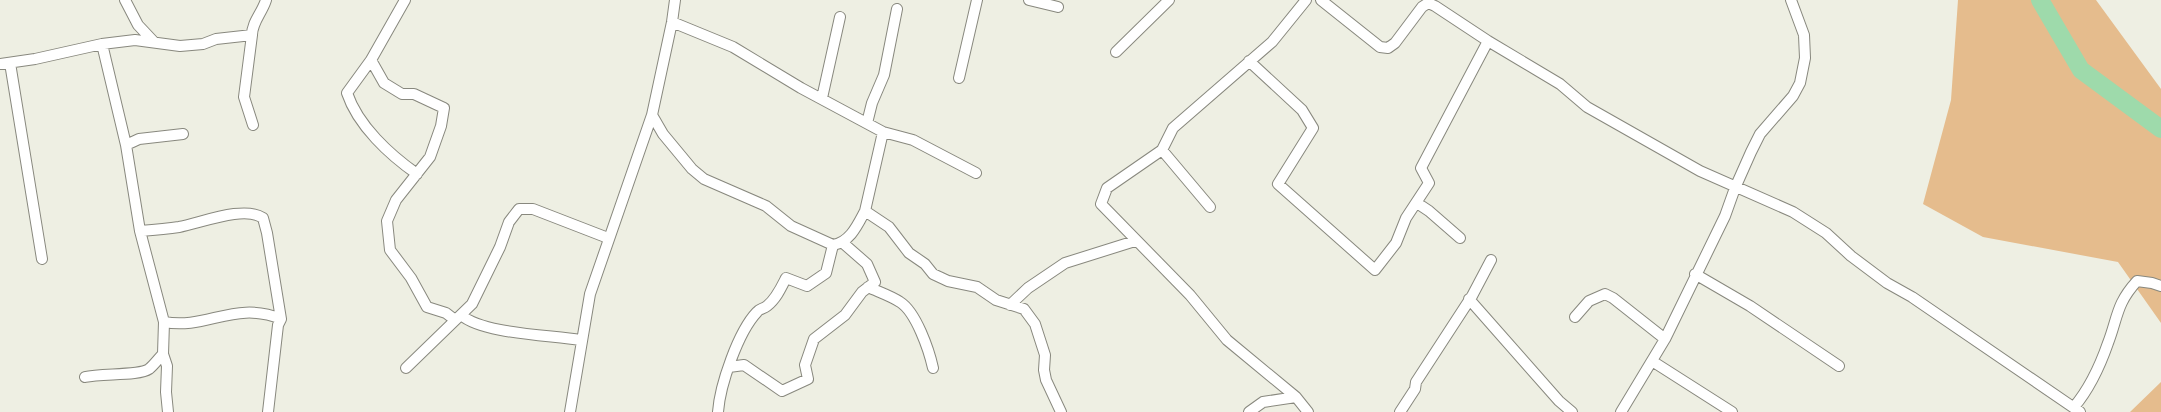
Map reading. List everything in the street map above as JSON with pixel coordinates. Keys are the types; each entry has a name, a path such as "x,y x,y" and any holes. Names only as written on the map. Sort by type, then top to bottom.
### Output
{"street":[{"path":"125,0 138,25 154,42"},
{"path":"253,125 244,97 252,24 262,11 266,0"},
{"path":"405,0 371,60 347,94 352,107 371,134 400,162 417,174"},
{"path":"570,412 580,340 590,294 652,115 675,0"},
{"path":"959,78 977,0"},
{"path":"1029,0 1058,7"},
{"path":"1116,52 1169,0"},
{"path":"1306,0 1272,42 1173,128 1162,150 1107,188 1101,204 1190,296 1228,340 1296,397 1308,412"},
{"path":"1322,0 1380,47 1388,48 1395,43 1428,3 1435,6 1488,41 1560,84 1587,107 1700,171 1734,188 1793,212 1826,233 1851,256 1886,283 1912,297 2077,410 2100,365 2118,309 2126,293 2137,281 2161,286"},
{"path":"1621,412 1665,339 1695,274 1725,216 1734,188 1760,134 1793,96 1800,83 1805,58 1804,35 1791,0"},
{"path":"867,123 872,103 884,75 897,9"},
{"path":"822,98 840,17"},
{"path":"672,22 733,47 801,88 882,132 913,140 976,173"},
{"path":"134,40 138,25"},
{"path":"42,259 5,63 102,44 134,40 180,46 252,35"},
{"path":"1249,61 1302,110 1313,128 1278,184 1375,270 1396,243 1406,218 1429,183 1422,168 1488,41"},
{"path":"102,44 126,145 140,231 164,322 163,354 168,366 166,392 168,412"},
{"path":"371,60 384,83 402,94 414,94 444,108 442,126 430,157 396,200 387,222 390,250 411,278 427,307 495,328 580,340"},
{"path":"652,115 663,134 692,169 704,179 766,206 791,226 838,244 867,264 874,282 845,314 814,339 805,365 808,379 782,391 744,365 729,367"},
{"path":"718,412 721,391 729,367 742,334 758,310 766,307 778,295 786,278 807,286 826,273 838,244 854,231 865,212 882,132"},
{"path":"126,145 138,139 183,134"},
{"path":"1162,150 1210,207"},
{"path":"1417,203 1429,210 1460,238"},
{"path":"406,368 472,304 500,247 509,222 519,209 533,209 608,238"},
{"path":"865,212 890,227 909,253 925,264 933,274 948,281 977,287 996,300 1024,310 1035,324 1045,355 1044,370 1046,380 1061,412"},
{"path":"140,231 179,227 242,213 263,218 280,319 268,412"},
{"path":"1010,305 1028,288 1065,263 1135,241"},
{"path":"1400,412 1491,260"},
{"path":"1695,274 1750,306 1840,366"},
{"path":"868,287 901,303 912,312 933,368"},
{"path":"1575,317 1589,301 1605,294 1613,298 1665,339"},
{"path":"1469,299 1559,401 1572,412"},
{"path":"164,322 178,325 249,311 269,314 280,319"},
{"path":"148,370 163,354"},
{"path":"1652,361 1732,412"},
{"path":"85,377 98,373 132,374 168,366"},
{"path":"1249,412 1263,402 1296,397"}],"shaded area":[{"path":"1958,0 2096,0 2161,89 2161,323 2118,262 1983,237 1923,204 1951,100"},
{"path":"2161,382 2161,412 2130,412"}],"waterway":[{"path":"2040,0 2081,70 2161,129"}]}
